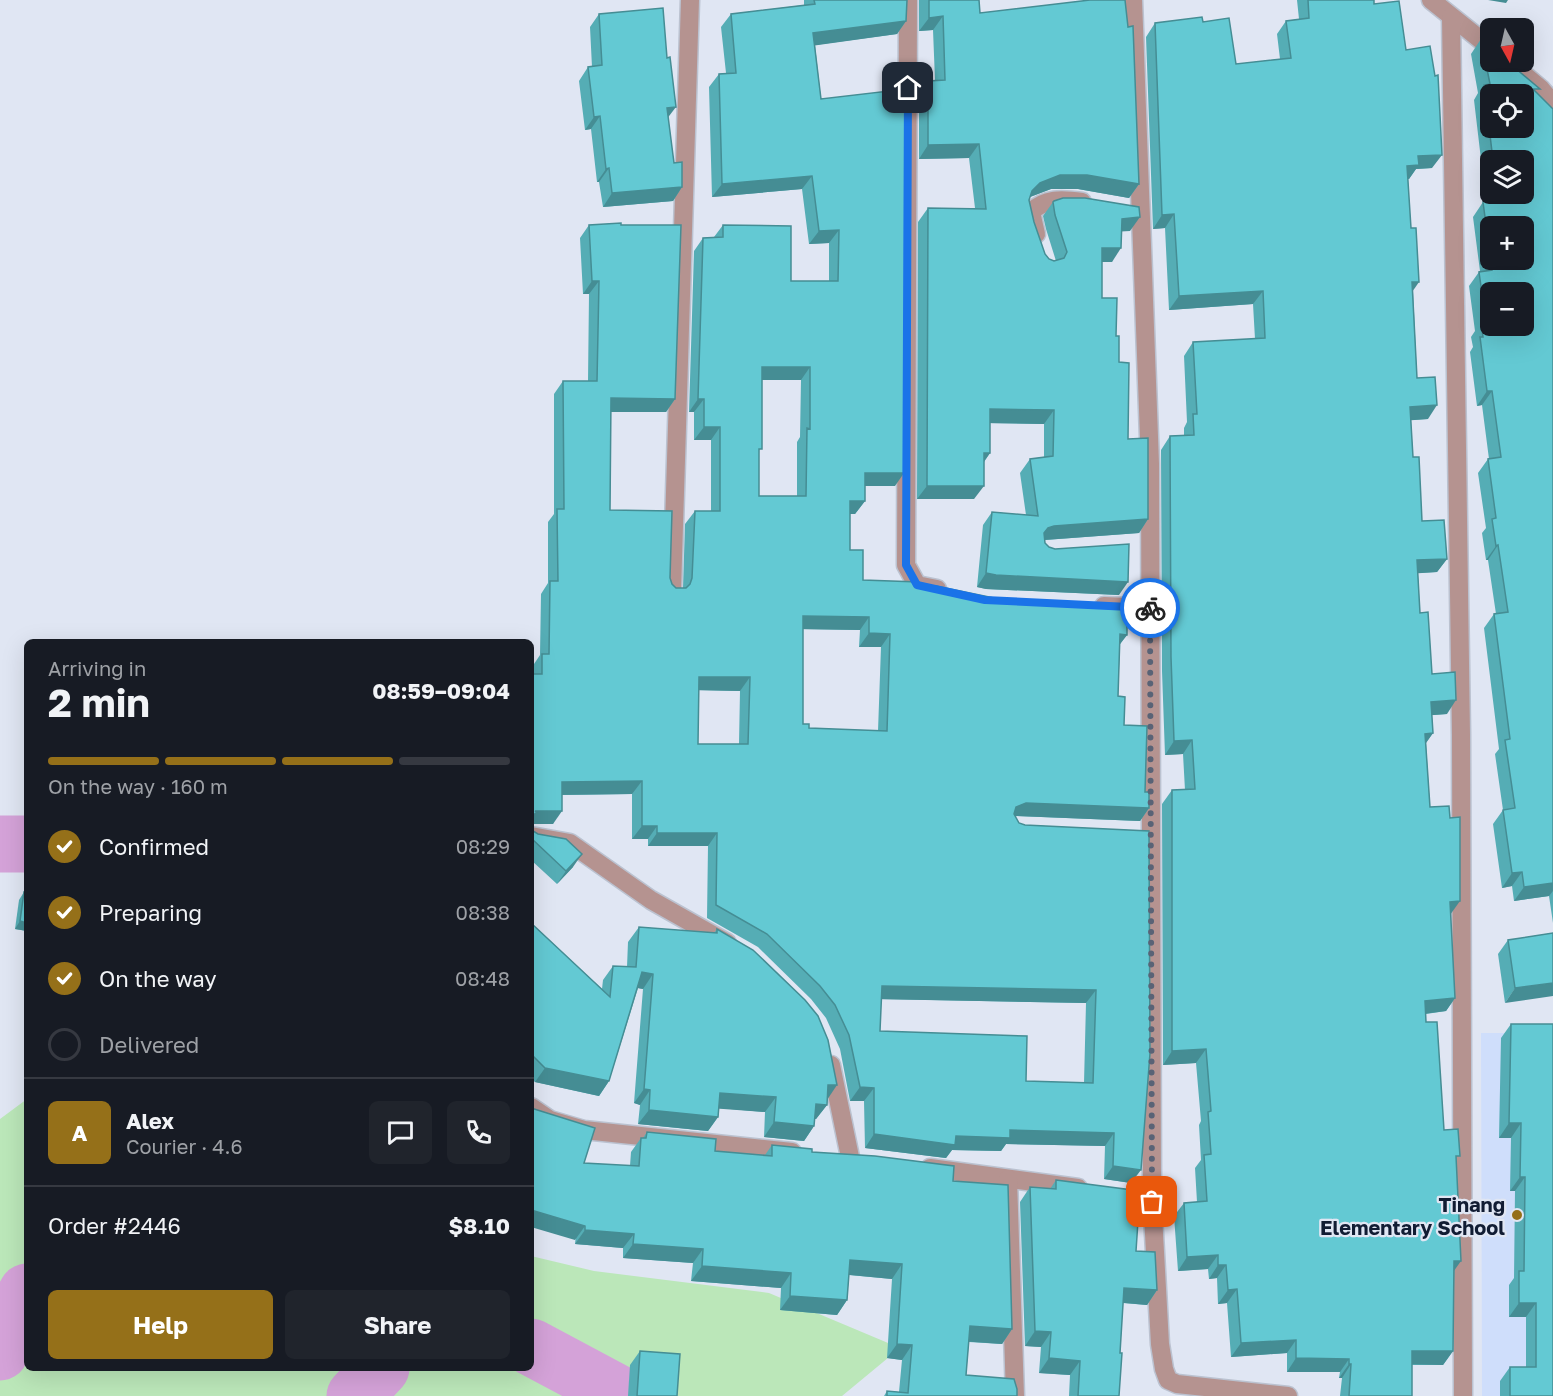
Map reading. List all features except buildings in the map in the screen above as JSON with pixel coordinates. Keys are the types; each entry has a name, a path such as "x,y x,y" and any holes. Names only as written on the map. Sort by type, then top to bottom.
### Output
{"street":[{"path":"672,591 690,0"},
{"path":"908,0 906,565 917,585 951,592"},
{"path":"1133,0 1150,464 1144,544 1150,608 1152,1197 1160,1344 1164,1369 1173,1390 1288,1396"},
{"path":"1431,0 1480,39"},
{"path":"1451,17 1461,735 1463,1396"},
{"path":"1521,72 1541,88 1553,103"},
{"path":"1042,253 1031,212 1040,204 1054,200 1098,204"},
{"path":"1119,208 1140,211"},
{"path":"1091,605 1150,608"},
{"path":"1128,832 1151,833"},
{"path":"534,837 570,843 651,900 742,950"},
{"path":"829,1051 850,1157"},
{"path":"534,1109 550,1120 584,1130 804,1153"},
{"path":"827,1155 873,1161"},
{"path":"918,1167 1097,1190"},
{"path":"1008,1179 1015,1396"},
{"path":"1130,1194 1152,1197"}],"shaded area":[{"name":"Tinang Elementary School","path":"1481,1033 1553,1033 1553,1396 1482,1396"}],"green space":[{"path":"24,1101 24,1371 534,1371 534,1257 594,1271 769,1293 900,1348 842,1396 0,1396 0,1119"}],"waterway":[{"path":"0,844 24,844"},
{"path":"0,1352 5,1330 24,1297"},
{"path":"534,1349 619,1394 618,1396"},
{"path":"355,1396 378,1371"}],"way so far":[{"path":"1150,608 1152,1202"}],"place":[{"name":"Tinang Elementary School","path":"1517,1215"}],"route":[{"path":"908,88 906,565 917,585 985,600 1150,608"}]}
